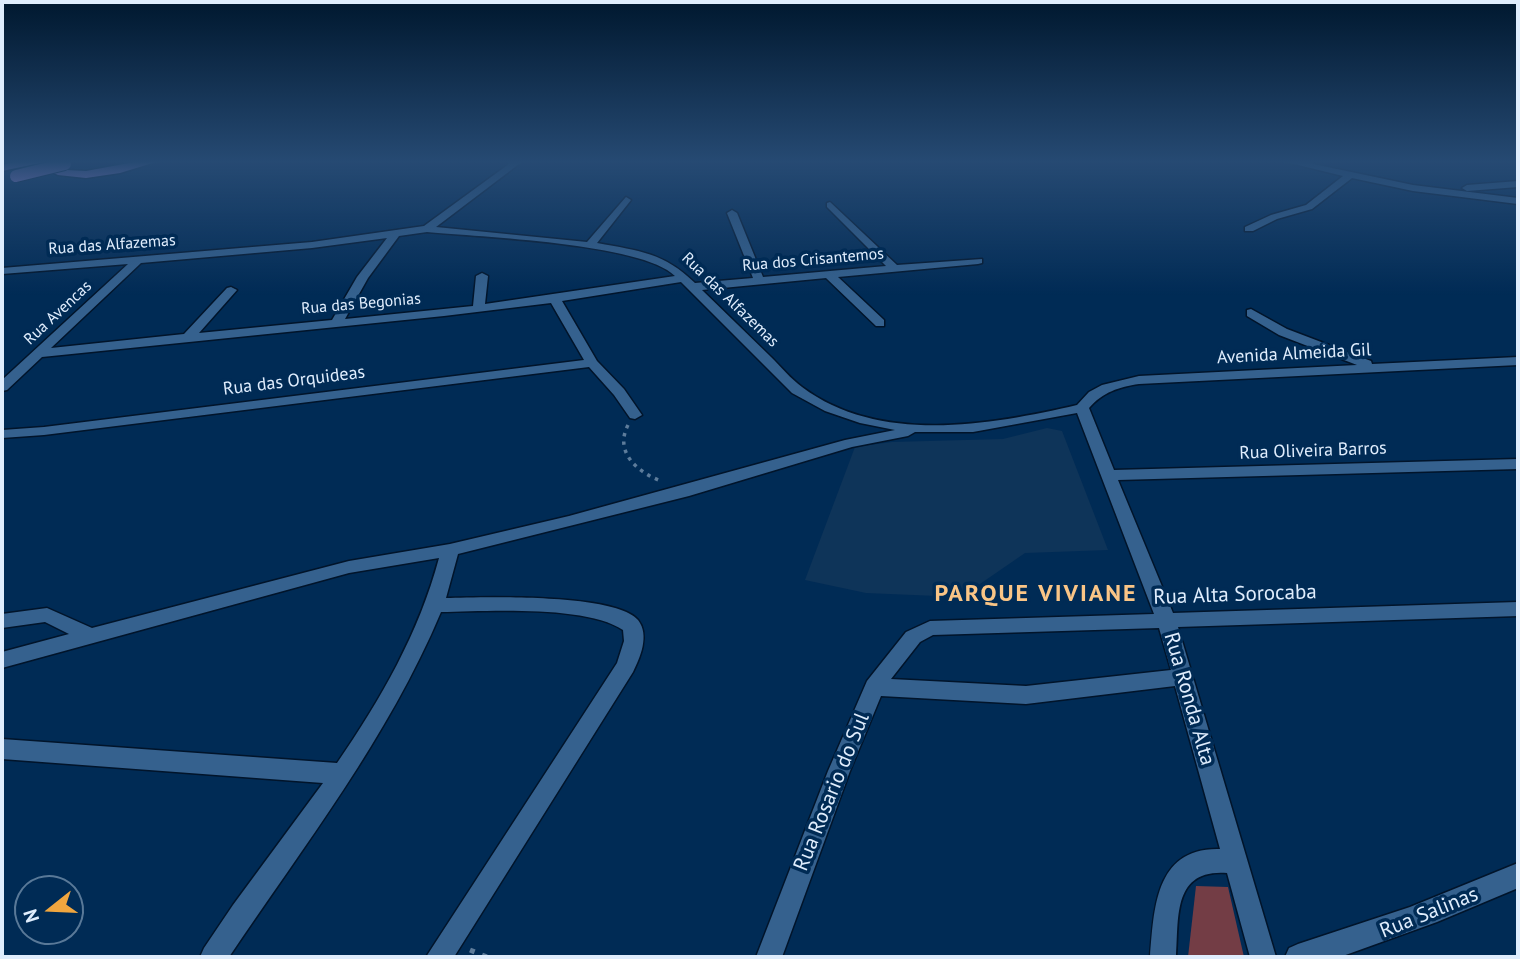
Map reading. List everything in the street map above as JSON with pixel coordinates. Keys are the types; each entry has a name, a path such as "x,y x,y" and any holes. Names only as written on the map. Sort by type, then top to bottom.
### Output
{"street":[{"path":"427,229 458,206"},
{"path":"590,245 621,206"},
{"path":"831,206 894,268"},
{"path":"1249,229 1274,217 1311,206"},
{"path":"732,213 759,280"},
{"name":"Rua das Alfazemas","path":"2,271 312,246 427,229 590,245 662,261 690,282 797,390 845,415 921,430 989,428 1082,408"},
{"path":"337,322 356,288 395,234"},
{"name":"Rua dos Crisantemos","path":"690,282 829,275 978,261"},
{"name":"Rua Avencas","path":"2,387 136,262"},
{"path":"829,275 880,323"},
{"path":"479,309 482,276"},
{"name":"Rua das Begonias","path":"39,353 190,335 479,309 690,282"},
{"path":"190,335 231,290"},
{"path":"555,300 592,363 630,405 635,415"},
{"path":"1251,313 1261,321 1296,337 1375,367"},
{"name":"Avenida Almeida Gil","path":"1082,408 1091,395 1101,389 1139,380 1518,362"},
{"name":"Rua das Orquideas","path":"2,434 592,363"},
{"name":"Rua Ronda Alta","path":"1082,408 1166,620 1263,957"},
{"path":"2,660 349,567 450,550 683,492 850,443 921,430"},
{"name":"Rua Oliveira Barros","path":"1108,475 1518,464"},
{"path":"214,957 342,774 380,714 434,605 450,550"},
{"path":"434,605 536,605 603,614 620,617 630,623 634,633 626,666 439,957"},
{"name":"Rua Alta Sorocaba","path":"913,637 930,628 1518,609"},
{"path":"2,621 47,615 90,636"},
{"name":"Rua Rosario do Sul","path":"769,957 834,784 874,687 913,637"},
{"path":"874,687 1026,695 1182,677"},
{"path":"2,749 342,774"},
{"path":"1163,957 1168,898 1178,879 1189,867 1205,861 1237,862"},
{"name":"Rua Salinas","path":"1298,957 1404,923 1518,875"}],"path":[{"path":"635,415 623,431 623,441 633,466 646,476 683,492"}],"shaded area":[{"path":"1047,428 1062,431 1108,550 1025,553 961,597 866,593 805,580 855,447 892,442 1003,439"},
{"path":"1196,886 1228,887 1244,957 1188,957"}],"district":[{"name":"PARQUE VIVIANE","path":"1036,594"}]}
